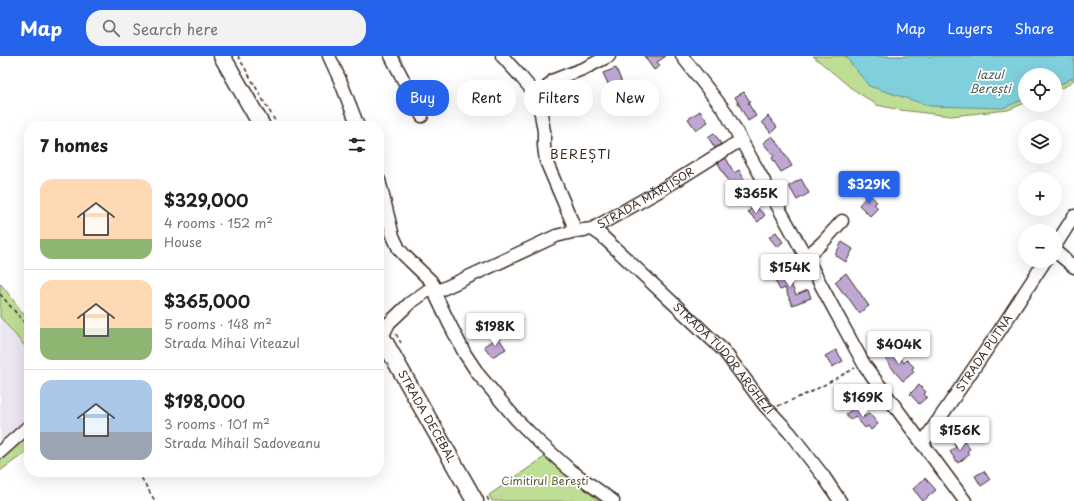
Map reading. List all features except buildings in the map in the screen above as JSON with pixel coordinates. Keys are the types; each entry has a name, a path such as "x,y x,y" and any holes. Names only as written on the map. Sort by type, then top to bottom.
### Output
{"main road":[{"path":"222,56 259,121"},
{"name":"STRADA DECEBAL","path":"384,342 475,501"}],"street":[{"path":"329,56 356,121"},
{"path":"391,56 403,80"},
{"path":"502,56 524,81"},
{"path":"554,80 585,68 609,56"},
{"path":"682,56 725,111 864,363 965,501"},
{"path":"541,116 546,161 576,231"},
{"name":"STRADA MĂRȚIȘOR","path":"384,330 410,303 435,289 556,236 592,229 666,187 740,140"},
{"path":"384,200 393,236 399,248 405,256 425,274 435,289 437,298 465,354 479,375 521,424 569,469 613,501"},
{"path":"1062,235 1074,216"},
{"path":"806,257 822,243 842,221"},
{"name":"STRADA TUDOR ARGHEZI","path":"592,229 601,235 724,351 769,410 790,433 824,477 840,501"},
{"path":"1062,257 1074,267"},
{"name":"STRADA PUTNA","path":"922,444 1040,268"},
{"path":"0,452 24,430"}],"path":[{"path":"238,56 275,121"},
{"path":"0,294 24,322"},
{"path":"769,410 813,391 864,363"},
{"path":"141,477 155,501"}],"shaded area":[{"path":"0,317 24,345 24,420 0,442"}],"green space":[{"name":"Iazul Berești","path":"813,56 1074,56 1074,80 1062,87 1062,68 1018,68 1018,106 1008,110 951,116 900,110 877,105 851,88"},
{"path":"0,283 24,314 24,345 0,317"},
{"path":"24,437 24,454 0,471 0,457"},
{"name":"Cimitirul Berești","path":"546,456 599,501 492,501 489,495"}],"water":[{"name":"Iazul Berești","path":"845,56 1074,56 1074,77 1062,83 1062,68 1018,68 1018,102 1003,108 930,106 869,86"}],"district":[{"name":"BEREȘTI","path":"581,154"}]}
